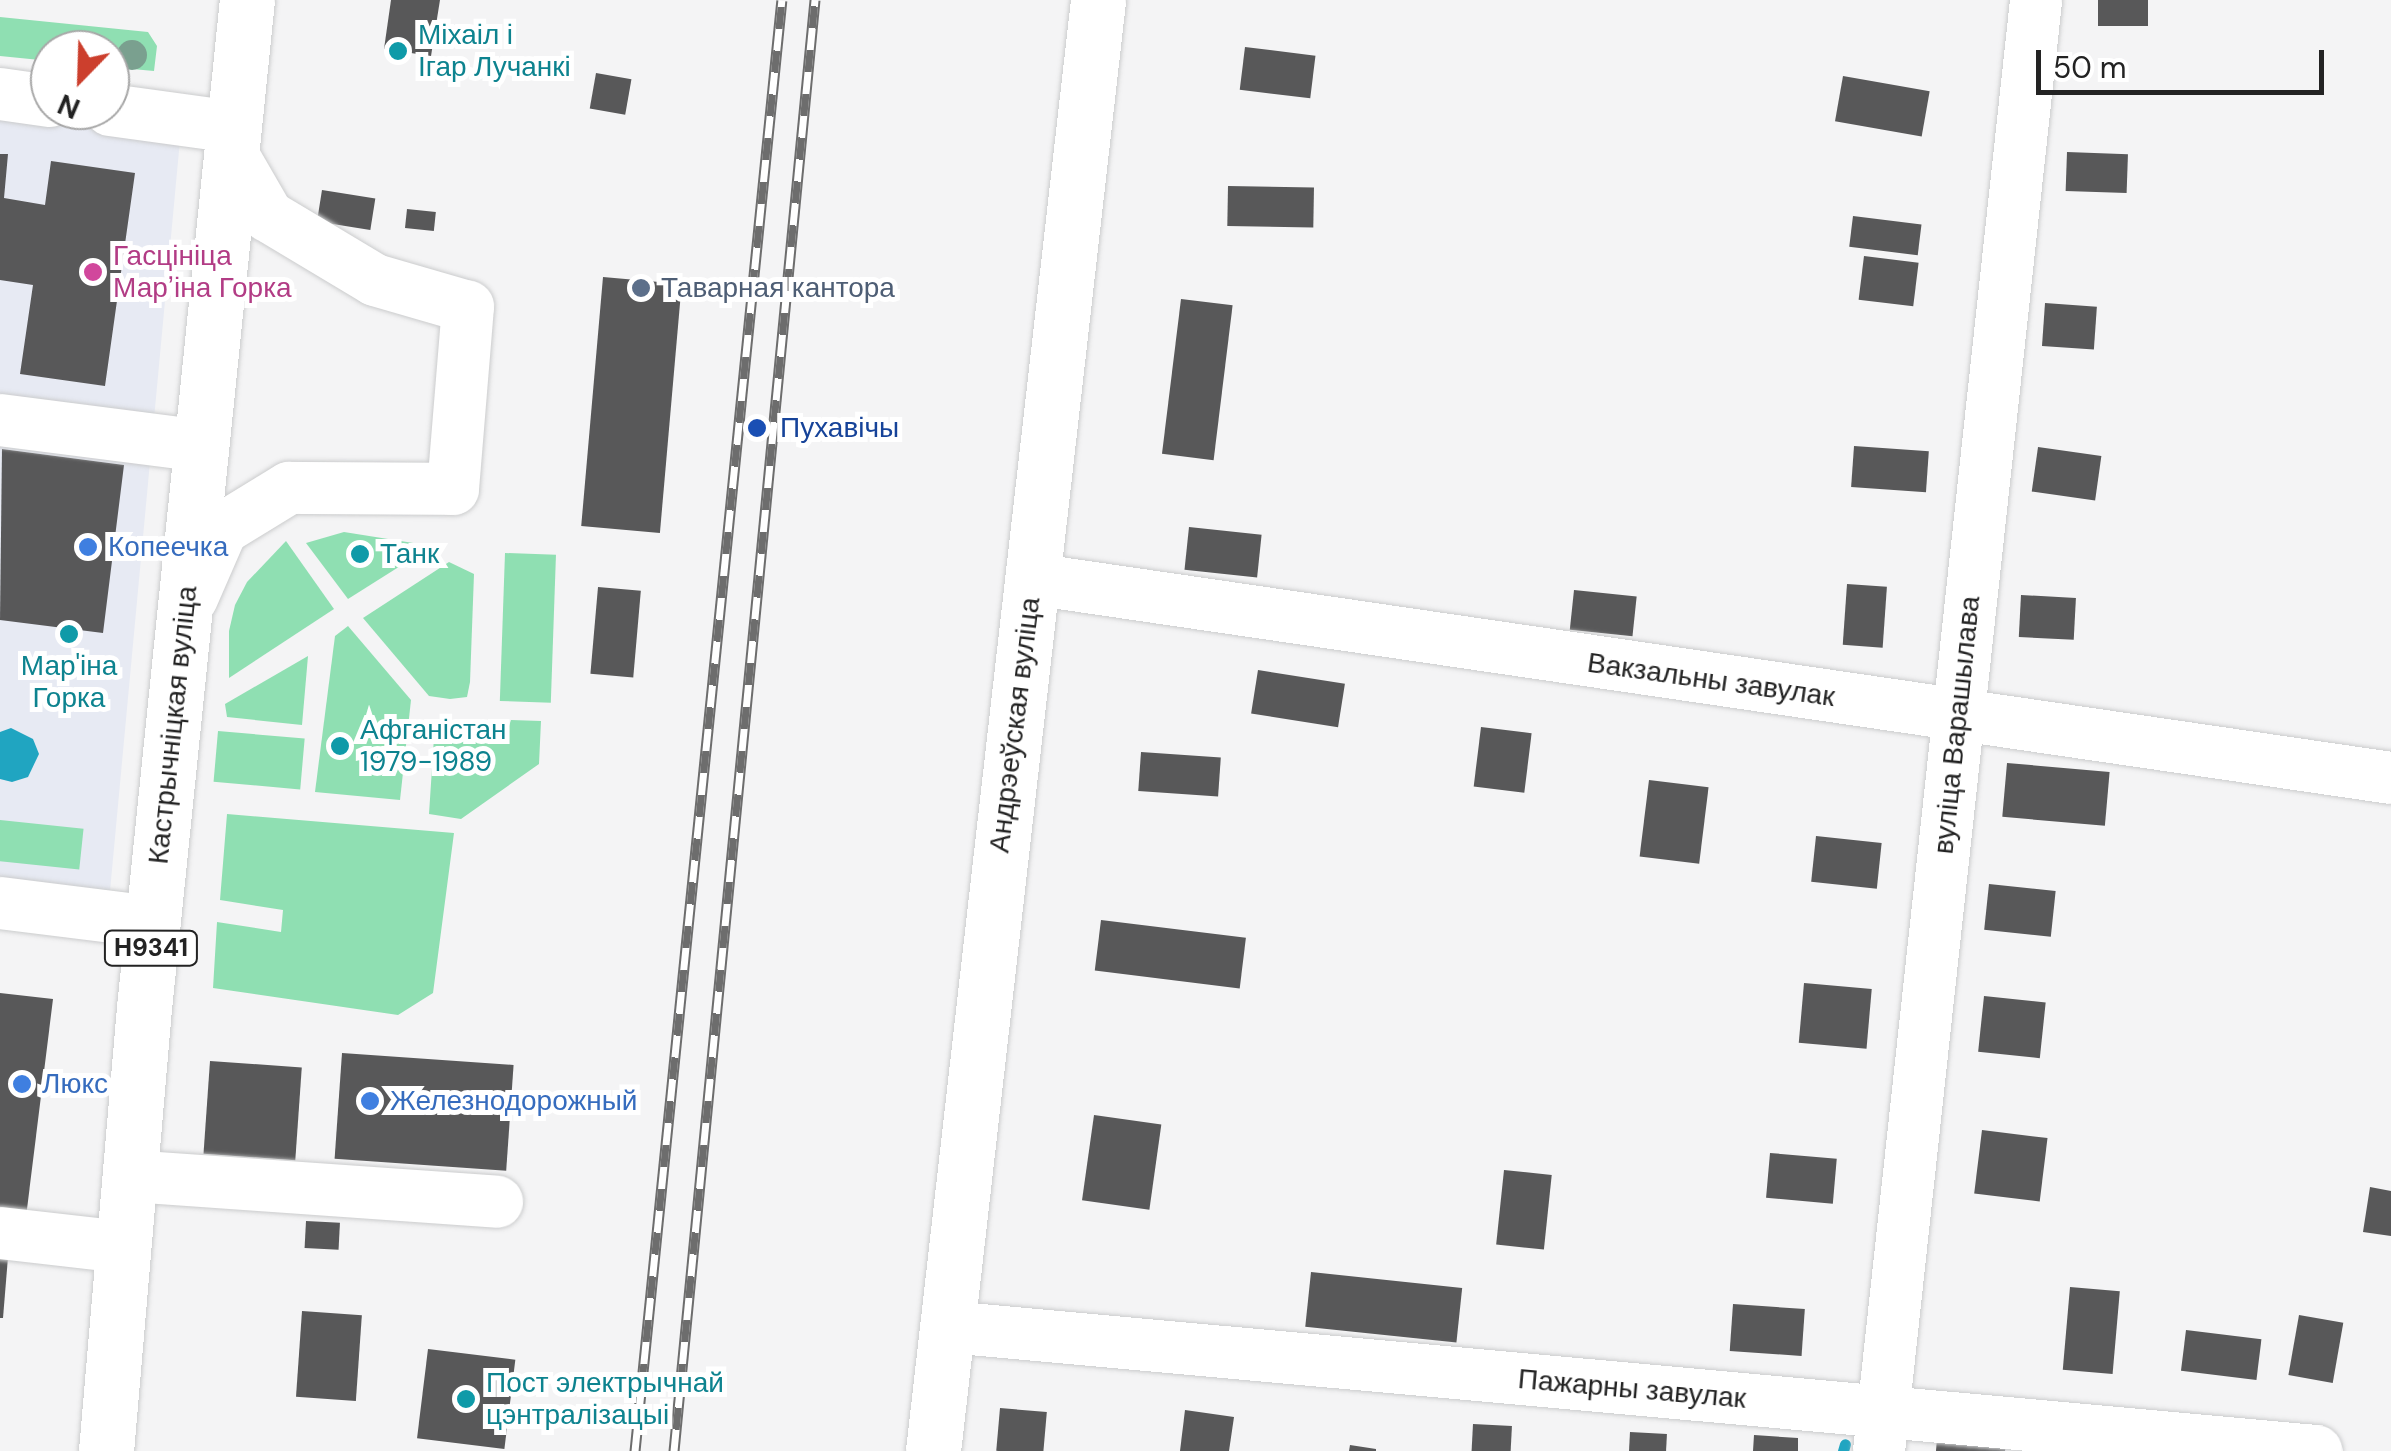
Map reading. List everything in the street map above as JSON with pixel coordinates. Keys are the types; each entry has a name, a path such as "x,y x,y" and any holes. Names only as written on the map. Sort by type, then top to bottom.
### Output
{"main road":[{"name":"Кастрычніцкая вуліца","path":"106,1451 122,1247 247,0"},
{"name":"Андрэеўская вуліца","path":"933,1451 1098,0"}],"street":[{"name":"вуліца Варашылава","path":"1881,1432 2036,0"},
{"path":"0,94 30,98"},
{"path":"130,115 233,140 268,216 375,280 468,307 453,488 289,488 222,528 184,618"},
{"path":"0,420 202,446"},
{"name":"Вакзальны завулак","path":"1032,579 2391,778"},
{"path":"0,904 154,922"},
{"path":"130,1176 497,1202"},
{"path":"0,1232 122,1247"},
{"name":"Пажарны завулак","path":"948,1327 1881,1432 2316,1451"}],"shaded area":[{"path":"0,117 30,121 30,130 102,130 180,140 106,934 0,921"}],"green space":[{"path":"0,17 128,30 30,30 30,59 0,56"},
{"path":"130,30 148,32 157,46 154,71 130,69"},
{"path":"344,532 432,546 348,599 306,543"},
{"path":"286,541 334,609 229,678 229,631 235,605 247,582"},
{"path":"505,553 556,555 551,703 500,701"},
{"path":"449,562 474,574 470,682 467,697 450,699 429,696 363,618"},
{"path":"348,626 411,700 400,800 315,792 335,636"},
{"path":"308,656 302,725 227,717 225,704"},
{"path":"475,720 476,724 509,726 511,720 541,721 539,764 461,819 429,814 435,722"},
{"path":"218,731 305,739 300,789 214,782"},
{"path":"227,814 454,833 433,993 398,1015 213,988 217,922 281,932 283,910 220,900"},
{"path":"0,820 84,829 79,870 0,861"}],"water":[{"path":"11,728 33,739 39,754 28,777 12,782 0,779 0,732"}],"building":[{"path":"391,0 440,0 431,56 384,49"},
{"path":"2098,0 2148,0 2148,26 2098,26"},
{"path":"1245,47 1315,56 1310,98 1240,90"},
{"path":"596,73 631,79 625,115 590,108"},
{"path":"1843,76 1930,91 1922,137 1835,121"},
{"path":"2067,152 2128,154 2127,193 2066,191"},
{"path":"0,154 8,154 4,198 45,205 51,161 135,173 105,386 20,374 33,285 0,280"},
{"path":"1228,186 1314,188 1313,227 1227,226"},
{"path":"322,190 375,198 370,230 317,222"},
{"path":"407,209 436,212 434,231 405,228"},
{"path":"1853,216 1921,224 1918,255 1849,247"},
{"path":"1864,256 1919,263 1913,306 1859,300"},
{"path":"603,277 682,284 660,533 581,526"},
{"path":"1181,299 1233,305 1214,460 1162,454"},
{"path":"2045,303 2097,307 2094,350 2042,346"},
{"path":"1854,446 1929,451 1926,492 1851,487"},
{"path":"2038,447 2101,456 2095,500 2032,492"},
{"path":"2,449 124,465 103,633 0,620"},
{"path":"1189,527 1262,535 1257,577 1185,570"},
{"path":"1847,584 1887,587 1883,648 1843,645"},
{"path":"598,587 641,591 633,677 590,674"},
{"path":"1574,590 1637,597 1632,636 1570,630"},
{"path":"2021,595 2076,598 2074,640 2019,637"},
{"path":"1258,670 1345,684 1338,727 1251,713"},
{"path":"1481,727 1532,733 1524,793 1474,787"},
{"path":"1141,752 1221,758 1218,796 1138,791"},
{"path":"2007,763 2110,772 2105,826 2002,817"},
{"path":"1649,780 1709,787 1699,864 1640,856"},
{"path":"1816,836 1882,843 1877,889 1811,882"},
{"path":"1989,884 2056,891 2051,937 1984,930"},
{"path":"1101,920 1246,938 1240,988 1095,971"},
{"path":"1804,983 1872,989 1867,1049 1799,1043"},
{"path":"0,993 53,999 26,1217 0,1213"},
{"path":"1984,996 2046,1002 2040,1058 1978,1052"},
{"path":"342,1053 514,1065 506,1171 335,1159"},
{"path":"210,1061 302,1067 295,1160 204,1154"},
{"path":"1094,1115 1161,1124 1149,1210 1082,1200"},
{"path":"1982,1130 2048,1138 2040,1202 1974,1194"},
{"path":"1770,1153 1837,1159 1833,1204 1766,1198"},
{"path":"1504,1170 1552,1175 1544,1250 1496,1245"},
{"path":"2370,1187 2391,1191 2391,1236 2363,1232"},
{"path":"306,1221 340,1223 339,1250 305,1248"},
{"path":"0,1256 8,1257 3,1318 0,1318"},
{"path":"1311,1272 1462,1288 1456,1343 1305,1327"},
{"path":"2070,1287 2120,1291 2113,1374 2063,1370"},
{"path":"1733,1304 1805,1309 1802,1356 1730,1351"},
{"path":"302,1311 362,1315 356,1401 296,1397"},
{"path":"2299,1315 2343,1323 2333,1383 2288,1375"},
{"path":"2186,1330 2261,1339 2256,1380 2181,1371"},
{"name":"Пост электрычнай цэнтралізацыі","path":"428,1349 515,1360 504,1449 417,1438"},
{"path":"1000,1408 1047,1412 1043,1451 996,1451"},
{"path":"1185,1410 1234,1417 1229,1451 1180,1451"},
{"path":"1473,1424 1512,1426 1511,1451 1472,1451"},
{"path":"1630,1432 1667,1434 1666,1451 1629,1451"},
{"path":"1754,1435 1798,1438 1798,1451 1753,1451"},
{"path":"1937,1438 2006,1444 2005,1451 1936,1451"},
{"path":"1350,1445 1376,1449 1376,1451 1349,1451"}],"waterway":[{"path":"1843,1451 1845,1444"}],"railway":[{"path":"635,1451 782,0"},
{"path":"674,1451 815,0"}],"place":[{"name":"Міхаіл і Ігар Лучанкі","path":"398,51"},
{"name":"Гасцініца Марʼіна Горка","path":"93,272"},
{"name":"Таварная кантора","path":"641,288"},
{"name":"Пухавічы","path":"757,428"},
{"name":"Копеечка","path":"88,547"},
{"name":"Танк","path":"360,554"},
{"name":"Мар'іна Горка","path":"69,634"},
{"name":"Афганістан 1979-1989","path":"340,746"},
{"name":"Люкс","path":"22,1084"},
{"name":"Железнодорожный","path":"370,1101"},
{"name":"Пост электрычнай цэнтралізацыі","path":"466,1399"}]}
